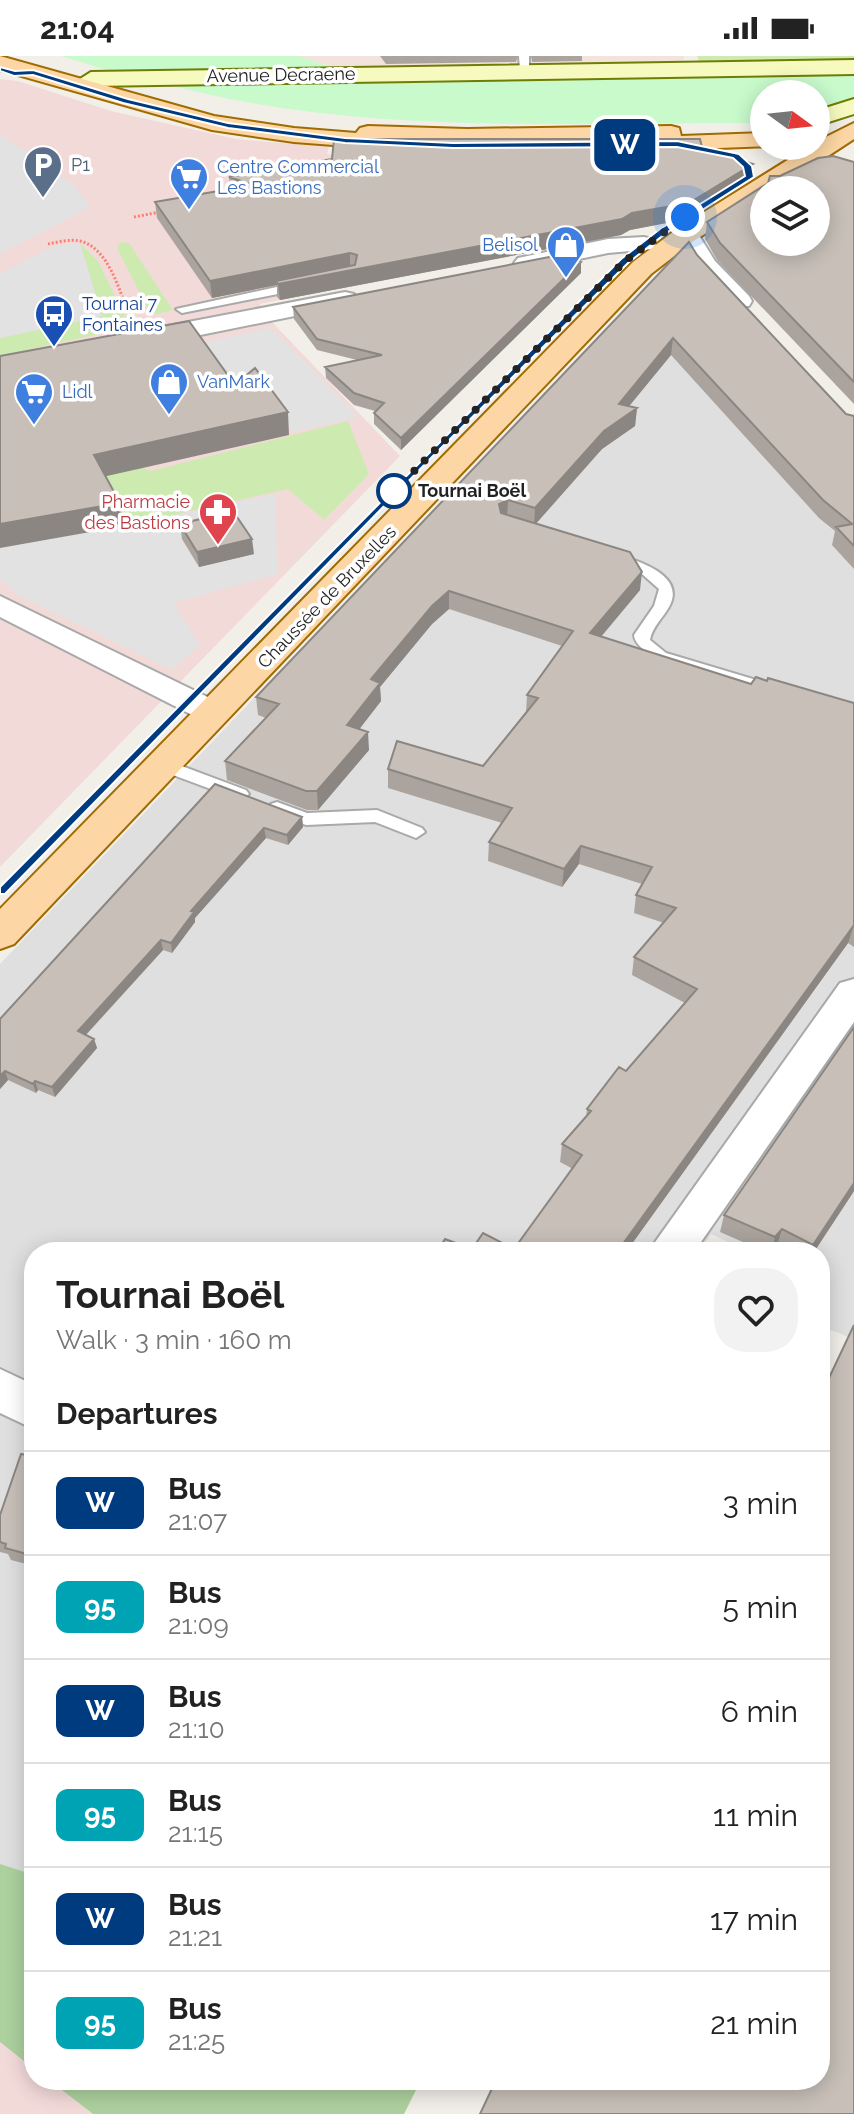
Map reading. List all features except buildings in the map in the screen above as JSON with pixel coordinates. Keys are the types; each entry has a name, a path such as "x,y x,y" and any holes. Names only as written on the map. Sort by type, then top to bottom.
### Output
{"main road":[{"path":"15,56 223,114 352,132 467,136 750,131"},
{"path":"0,63 212,123 294,135 453,146 750,141"},
{"name":"Chaussée de Bruxelles","path":"645,254 789,172 805,170 835,133"},
{"path":"677,144 736,156 747,166 750,177"},
{"name":"Chaussée de Bruxelles","path":"752,176 779,160"},
{"name":"Chaussée de Bruxelles","path":"0,890 200,707 448,436 645,254 750,177"},
{"name":"Chaussée de Bruxelles","path":"0,934 163,765 200,707"}],"street":[{"name":"Avenue Decraene","path":"91,79 524,63 854,67"},
{"path":"835,133 854,106"},
{"path":"683,235 692,242 705,265 760,323"},
{"path":"500,268 608,246 671,261 705,265"},
{"path":"118,343 189,319 362,295"},
{"path":"0,605 200,707"},
{"path":"677,1242 854,993"},
{"path":"0,1390 24,1403"}],"lane":[{"path":"0,70 14,74 33,73"},
{"path":"189,319 321,281"},
{"path":"595,552 639,566 657,577 666,589 666,597 642,635 642,641 650,649 660,656 795,698"},
{"path":"163,765 306,819 377,816 416,832"}],"path":[{"path":"134,217 165,212"},
{"path":"48,244 81,241 96,251 104,260 130,315"}],"shaded area":[{"path":"298,56 684,56 683,62 335,68"},
{"path":"0,79 18,81 111,111 236,139 329,147 327,154 343,155 405,274 260,304 273,323 400,456 0,867"},
{"name":"P1","path":"0,134 74,185 90,207 0,254"},
{"path":"80,243 102,316 0,338 0,274 53,246"},
{"path":"666,267 854,450 854,1339 830,1330 830,1242 728,1242 711,1234 706,1242 24,1242 24,2061 0,2042 0,964"},
{"path":"270,328 358,417 292,432 260,390 234,396 198,344"},
{"path":"38,375 124,526 275,494 278,574 173,603 200,645 172,670 18,595 0,579 0,390"},
{"path":"0,2042 24,2061 24,2090 62,2090 93,2114 0,2114"}],"green space":[{"path":"61,56 298,56 335,68 107,70"},
{"path":"697,56 854,56 854,62 700,63"},
{"path":"854,71 854,98 830,106 830,80 750,80 750,123 533,124 378,118 302,111 226,98 151,80"},
{"path":"120,242 129,243 173,310 151,315 117,248"},
{"path":"80,243 98,261 130,327 0,356 0,338 102,316"},
{"path":"348,421 369,474 324,520 288,489 124,526 100,467 142,467 151,471"},
{"path":"0,1864 24,1872 24,2061 0,2042"},
{"path":"62,2090 416,2090 404,2114 93,2114"}],"bus line":[{"name":"W","path":"0,70 14,74 33,73 125,101 228,126 345,140 453,146 677,144 736,156 747,166 750,177 663,231 625,261 430,453 0,890"}],"place":[{"name":"P1","path":"43,199"},
{"name":"Centre Commercial Les Bastions","path":"189,211"},
{"name":"Belisol","path":"566,279"},
{"name":"Tournai 7 Fontaines","path":"54,348"},
{"name":"VanMark","path":"169,416"},
{"name":"Lidl","path":"34,426"},
{"name":"Tournai Boël","path":"394,491"},
{"name":"Pharmacie des Bastions","path":"218,546"}],"route":[{"path":"394,491 625,261 644,244 685,217"}]}
